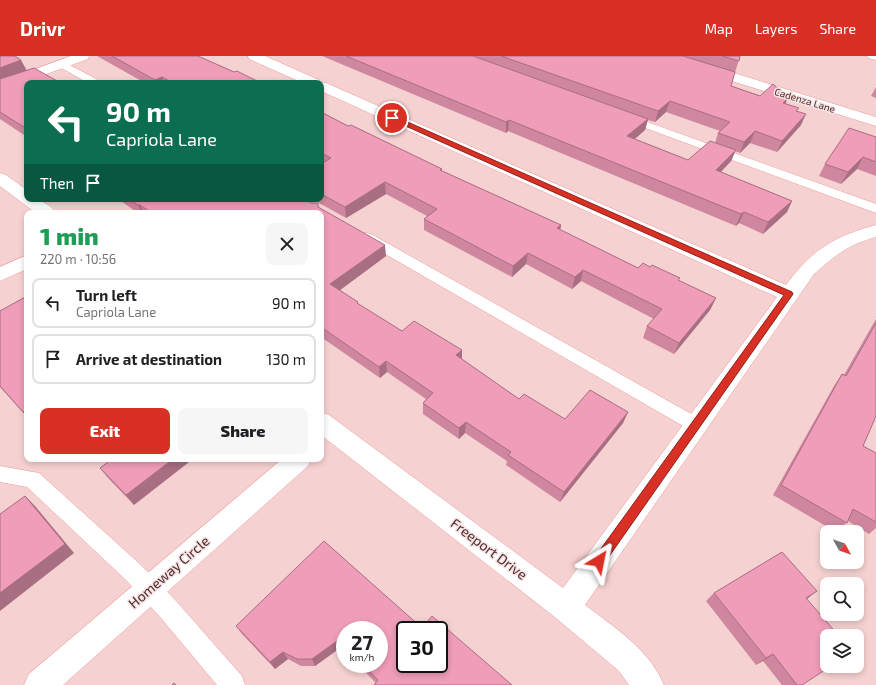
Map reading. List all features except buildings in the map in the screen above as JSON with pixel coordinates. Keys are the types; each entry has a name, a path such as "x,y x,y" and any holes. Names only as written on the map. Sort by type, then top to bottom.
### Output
{"street":[{"path":"0,87 83,56"},
{"path":"254,56 307,80"},
{"name":"Cadenza Lane","path":"666,56 876,122"},
{"path":"324,87 789,294"},
{"path":"0,178 24,195"},
{"path":"33,202 43,210"},
{"path":"566,608 806,270 832,248 854,237 876,231"},
{"path":"0,275 24,263"},
{"name":"Freeport Drive","path":"325,430 566,608 630,660 648,685"},
{"name":"Homeway Circle","path":"40,685 296,462"}],"lane":[{"path":"872,56 876,57"},
{"path":"62,64 91,80"},
{"path":"613,113 876,209"},
{"path":"354,230 696,425"},
{"path":"0,474 32,479 134,573 169,610 233,685"}],"route":[{"path":"392,118 789,294 599,561"}]}
